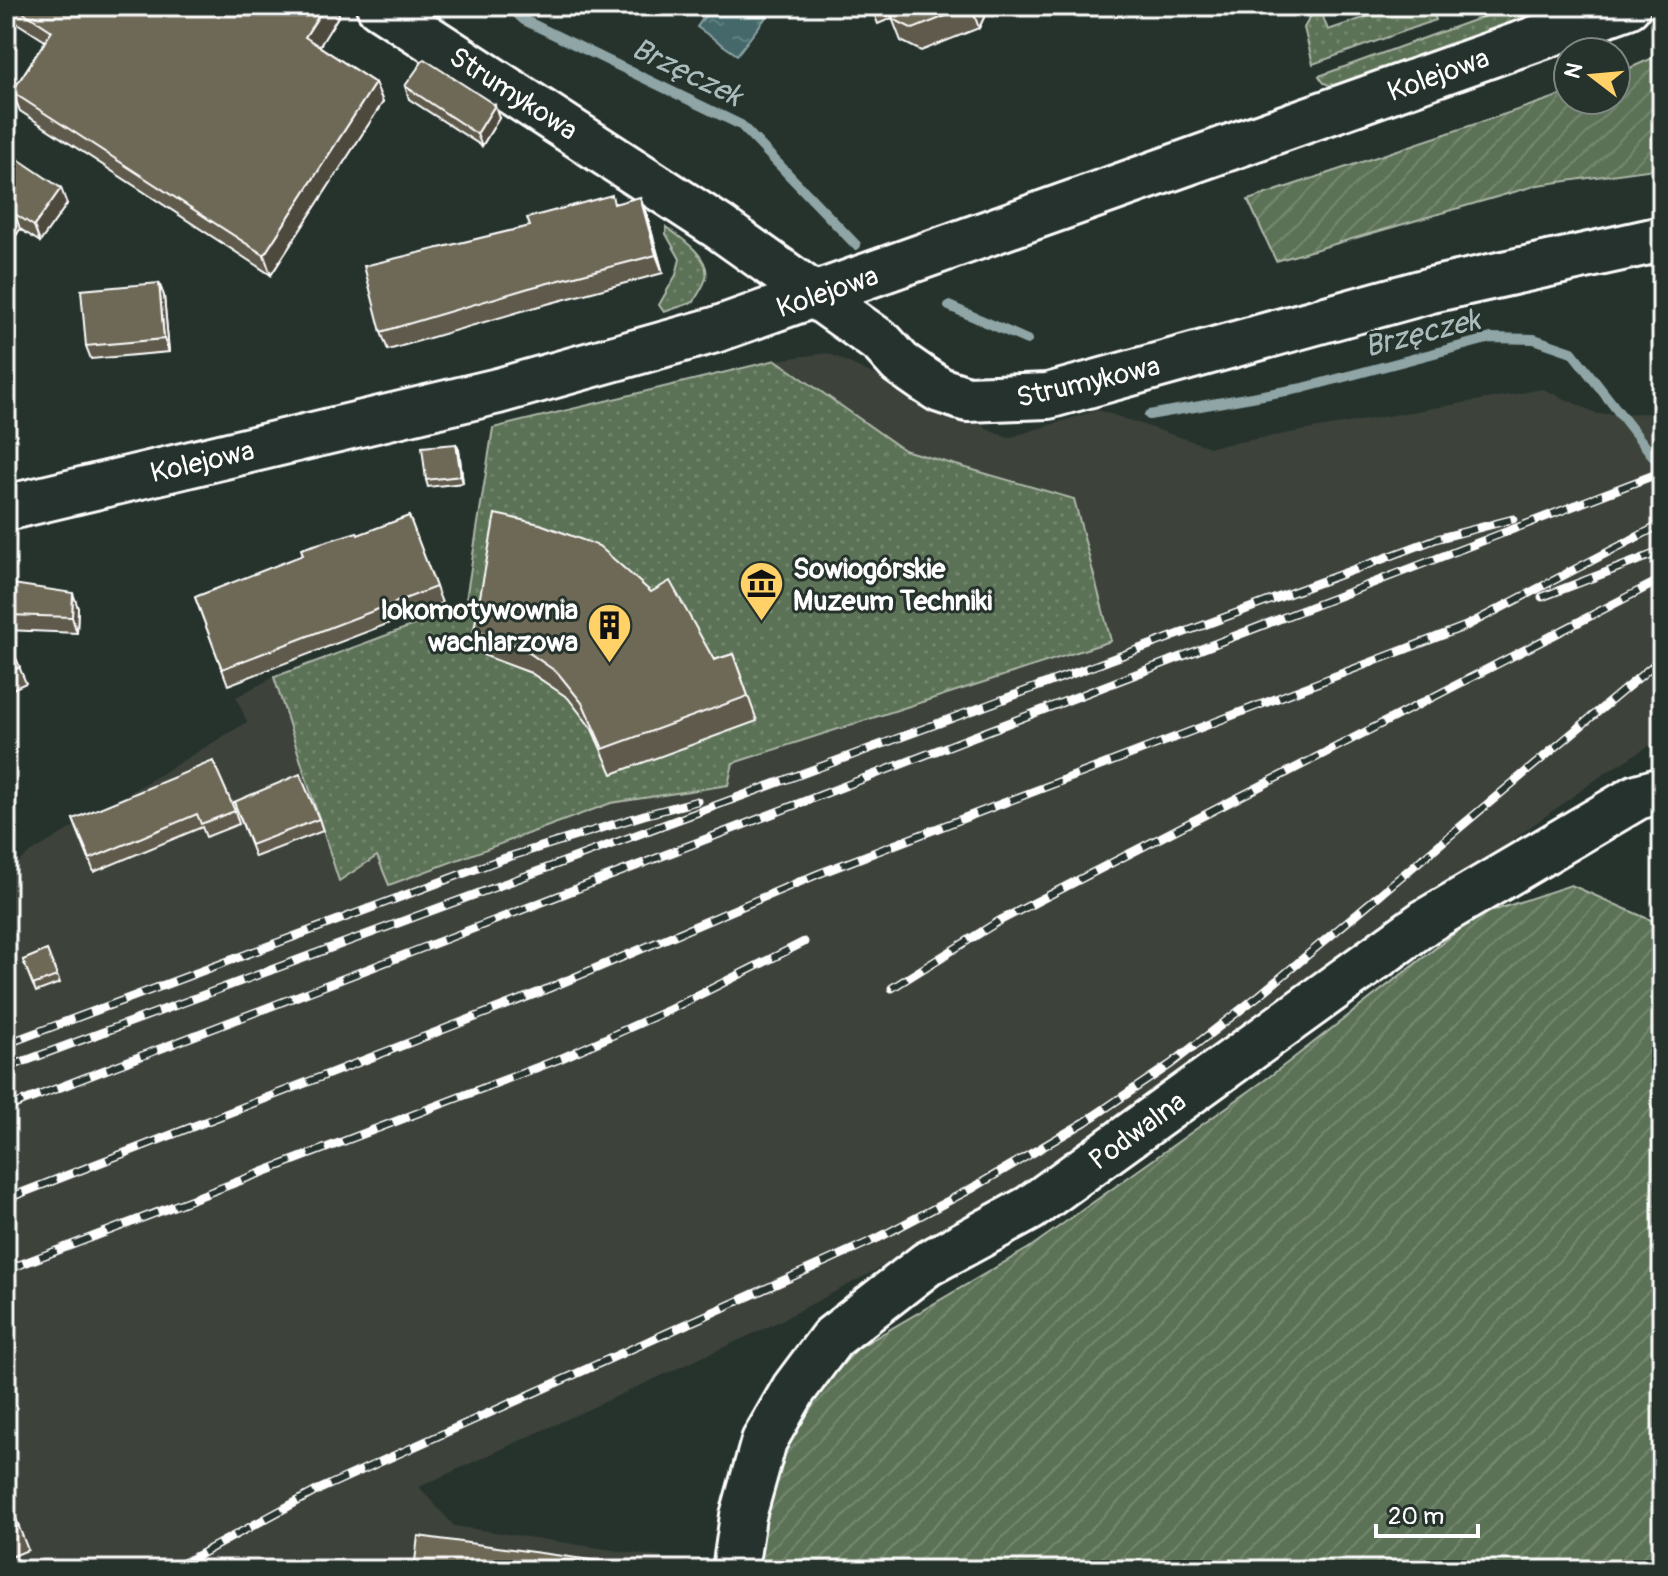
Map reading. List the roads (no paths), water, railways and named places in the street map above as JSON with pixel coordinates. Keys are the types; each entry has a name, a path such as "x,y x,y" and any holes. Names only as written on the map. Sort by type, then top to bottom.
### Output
{"street":[{"name":"Strumykowa","path":"379,6 719,227 882,343 900,363 940,390 967,399 1048,396 1431,290 1662,239"},
{"name":"Kolejowa","path":"6,508 498,391 715,330 1628,6"},
{"name":"Podwalna","path":"735,1570 743,1516 764,1441 794,1389 832,1338 927,1264 1030,1208 1425,922 1598,818 1637,797 1662,790"}],"water":[{"path":"712,6 753,6 767,16 737,55 697,27"}],"waterway":[{"name":"Brzęczek","path":"509,6 524,20 741,125 856,245"},
{"name":"Brzęczek","path":"949,306 1027,340"},
{"name":"Brzęczek","path":"1149,415 1303,388 1491,338 1534,339 1572,352 1656,460"}],"railway":[{"path":"6,1108 1662,472"},
{"path":"6,1068 1436,539 1513,519"},
{"path":"6,1199 540,992 818,874 1466,626 1662,524"},
{"path":"1542,597 1662,551"},
{"path":"892,988 999,921 1662,579"},
{"path":"171,1570 320,1489 878,1238 971,1189 1085,1122 1171,1064 1262,993 1662,658"},
{"path":"6,1044 502,859 697,801"},
{"path":"6,1270 562,1058 671,1009 804,942"}],"place":[{"name":"Sowiogórskie Muzeum Techniki","path":"762,623"},
{"name":"lokomotywownia wachlarzowa","path":"609,664"}]}
